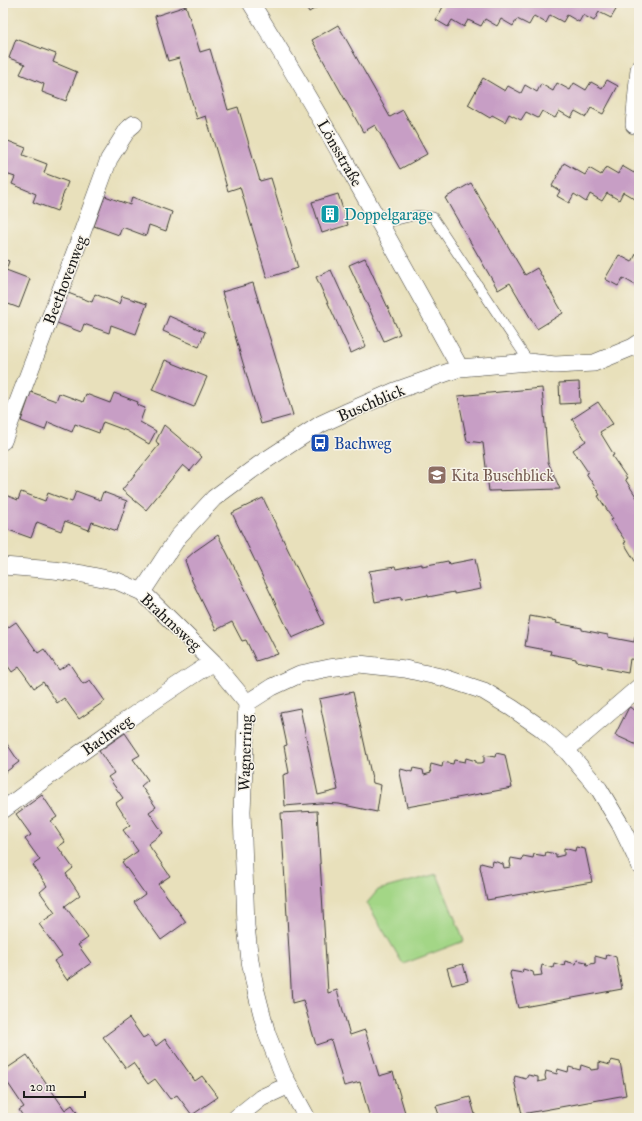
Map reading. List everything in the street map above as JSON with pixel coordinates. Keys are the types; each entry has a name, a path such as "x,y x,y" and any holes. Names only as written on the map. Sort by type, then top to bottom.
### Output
{"street":[{"name":"Lönsstraße","path":"251,3 280,49 460,368"},
{"path":"639,69 634,125 639,126"},
{"name":"Beethovenweg","path":"3,441 76,252 108,159 128,129 134,124"},
{"name":"Buschblick","path":"142,592 178,537 214,498 260,464 316,427 395,391 460,368 529,362 555,365 594,363 633,347 639,343"},
{"name":"Brahmsweg","path":"3,566 83,574 117,581 142,592 213,662 247,703"},
{"name":"Bachweg","path":"3,810 190,676 213,662"},
{"name":"Wagnerring","path":"307,1118 283,1074 267,1034 250,961 246,926 242,811 247,703 272,687 300,674 359,664 405,669 445,678 484,691 542,728 566,750 599,789 620,824 639,865"},
{"path":"566,750 639,687"},
{"path":"236,1118 261,1098 289,1085"}],"lane":[{"path":"380,224 417,214 433,217 529,362"}],"green space":[{"path":"437,874 464,941 403,964 367,903 378,890"}],"building":[{"path":"304,3 324,3 309,12"},
{"path":"445,3 620,3 611,18 599,12 594,21 583,15 579,22 567,15 563,22 550,15 546,23 534,16 529,25 517,19 513,26 501,19 497,26 485,19 481,26 468,20 464,27 452,20 448,27 436,20"},
{"path":"186,6 200,52 210,49 228,110 238,107 260,181 271,178 298,268 267,278 240,187 228,191 206,116 197,119 179,58 168,61 155,16"},
{"path":"338,25 390,117 403,110 427,154 400,169 375,125 363,132 312,40"},
{"path":"16,39 56,54 53,62 77,72 66,101 42,92 44,84 20,74 25,64 9,58"},
{"path":"483,78 505,91 508,86 521,93 525,85 537,92 541,84 553,91 557,83 570,90 574,83 586,90 591,82 602,88 607,80 618,86 603,114 591,108 586,117 575,111 571,118 559,111 555,118 542,111 538,118 526,112 521,120 509,114 505,122 492,115 490,118 468,105"},
{"path":"3,139 26,148 23,155 47,164 44,173 68,182 57,211 33,202 36,194 12,184 15,177 3,173"},
{"path":"564,163 585,175 589,168 601,175 606,167 618,174 622,166 634,173 639,165 639,193 635,199 623,192 619,200 607,193 602,201 590,194 586,202 574,194 569,203 557,196 560,191 552,186"},
{"path":"471,183 525,275 537,268 563,313 537,329 510,283 498,290 445,198"},
{"name":"Doppelgarage","path":"338,194 348,225 322,233 312,202"},
{"path":"105,196 130,205 132,197 172,212 166,231 149,225 146,236 122,227 119,235 94,226"},
{"path":"636,254 639,256 639,279 635,285 623,278 618,286 605,279 619,255 632,262"},
{"path":"365,258 400,334 384,341 349,265"},
{"path":"3,259 9,261 6,270 30,279 19,308 3,302"},
{"path":"331,270 366,346 351,353 316,277"},
{"path":"253,283 293,415 261,424 222,292"},
{"path":"68,293 92,302 95,294 119,304 122,296 147,304 136,334 111,325 109,333 84,324 81,332 57,323"},
{"path":"169,316 205,332 199,347 163,331"},
{"path":"165,360 207,377 194,407 152,390"},
{"path":"579,382 580,403 560,404 559,383"},
{"path":"542,388 548,462 560,489 489,491 483,443 467,441 458,396"},
{"path":"31,392 56,401 59,393 83,402 86,394 110,403 114,393 138,402 137,405 145,408 140,422 156,431 149,444 127,431 103,422 99,433 75,424 72,432 48,422 45,430 21,421"},
{"path":"598,402 613,424 600,432 614,455 612,456 627,478 625,479 639,501 637,503 639,505 639,572 636,567 638,566 624,543 626,542 611,520 613,519 598,496 600,495 586,473 588,472 573,450 586,441 572,419"},
{"path":"164,425 202,457 190,471 183,465 146,510 122,490 159,445 156,441"},
{"path":"76,491 100,500 103,492 127,501 117,531 92,522 89,530 65,521 61,531 37,522 31,538 3,528 3,494 18,500 21,492 45,501 48,493 72,502"},
{"path":"263,498 324,624 292,638 232,513"},
{"path":"218,535 278,654 256,661 246,640 242,641 232,622 216,630 192,581 185,560"},
{"path":"475,559 481,589 428,597 428,595 401,600 401,597 375,602 369,571 395,567 396,569 422,564 422,566 448,561 449,564"},
{"path":"530,616 557,621 556,623 608,635 608,637 634,642 635,637 639,637 639,660 630,659 628,673 576,661 576,659 550,654 551,651 525,646"},
{"path":"16,622 38,653 44,649 59,670 69,663 83,684 90,680 105,701 79,719 64,698 57,703 43,682 34,688 19,667 12,672 3,659 3,631"},
{"path":"353,692 373,783 381,785 377,812 339,804 320,803 285,806 283,775 289,773 284,746 287,745 280,712 300,708 318,795 338,790 319,699"},
{"path":"629,707 639,712 639,746 615,735"},
{"path":"125,733 140,755 133,759 148,780 141,786 156,807 149,812 163,833 148,844 170,876 158,884 186,922 161,940 134,902 145,894 122,862 138,851 123,830 130,825 116,803 123,798 108,777 114,773 99,751"},
{"path":"5,741 19,762 3,774 3,742"},
{"path":"496,753 505,755 512,788 407,807 400,773 401,769 412,772 413,768 423,770 424,775 431,773 431,764 442,767 443,762 453,764 454,760 465,762 466,758 476,761 476,763 480,763 484,762 484,755 495,757"},
{"path":"42,795 57,817 51,821 65,842 58,847 73,868 66,874 80,895 65,906 88,938 78,945 91,963 67,980 54,961 62,956 39,924 55,913 40,892 47,886 33,865 40,860 25,839 31,835 16,814"},
{"path":"317,811 328,993 337,990 350,1035 365,1030 379,1076 393,1072 406,1116 400,1118 370,1118 360,1082 344,1086 331,1040 316,1045 303,1000 292,1003 281,813"},
{"path":"576,847 585,849 592,882 487,900 480,867 481,863 492,866 493,861 503,864 504,868 511,867 511,858 522,860 523,856 533,858 534,854 545,856 546,852 556,854 556,857 564,855 564,848 575,851"},
{"path":"607,954 616,957 622,989 518,1008 510,974 511,971 522,973 523,969 533,972 534,976 542,975 542,965 553,968 554,963 564,966 565,961 576,964 577,960 586,962 587,965 595,963 595,956 606,959"},
{"path":"463,964 468,981 452,985 447,968"},
{"path":"129,1018 143,1038 148,1035 156,1046 165,1039 195,1081 202,1076 218,1097 192,1115 177,1095 170,1099 155,1079 148,1084 133,1063 126,1068 103,1037"},
{"path":"27,1055 65,1110 72,1105 81,1118 24,1118 19,1110 24,1107 3,1076 3,1071"},
{"path":"611,1060 620,1062 626,1095 522,1114 514,1080 515,1076 526,1079 528,1075 538,1077 538,1082 546,1080 546,1071 557,1074 558,1069 568,1072 569,1067 580,1070 581,1065 590,1068 591,1070 599,1069 599,1062 610,1065"},
{"path":"470,1097 476,1118 440,1118 436,1106"}],"place":[{"name":"Doppelgarage","path":"330,214"},
{"name":"Bachweg","path":"320,443"},
{"name":"Kita Buschblick","path":"437,475"}]}
